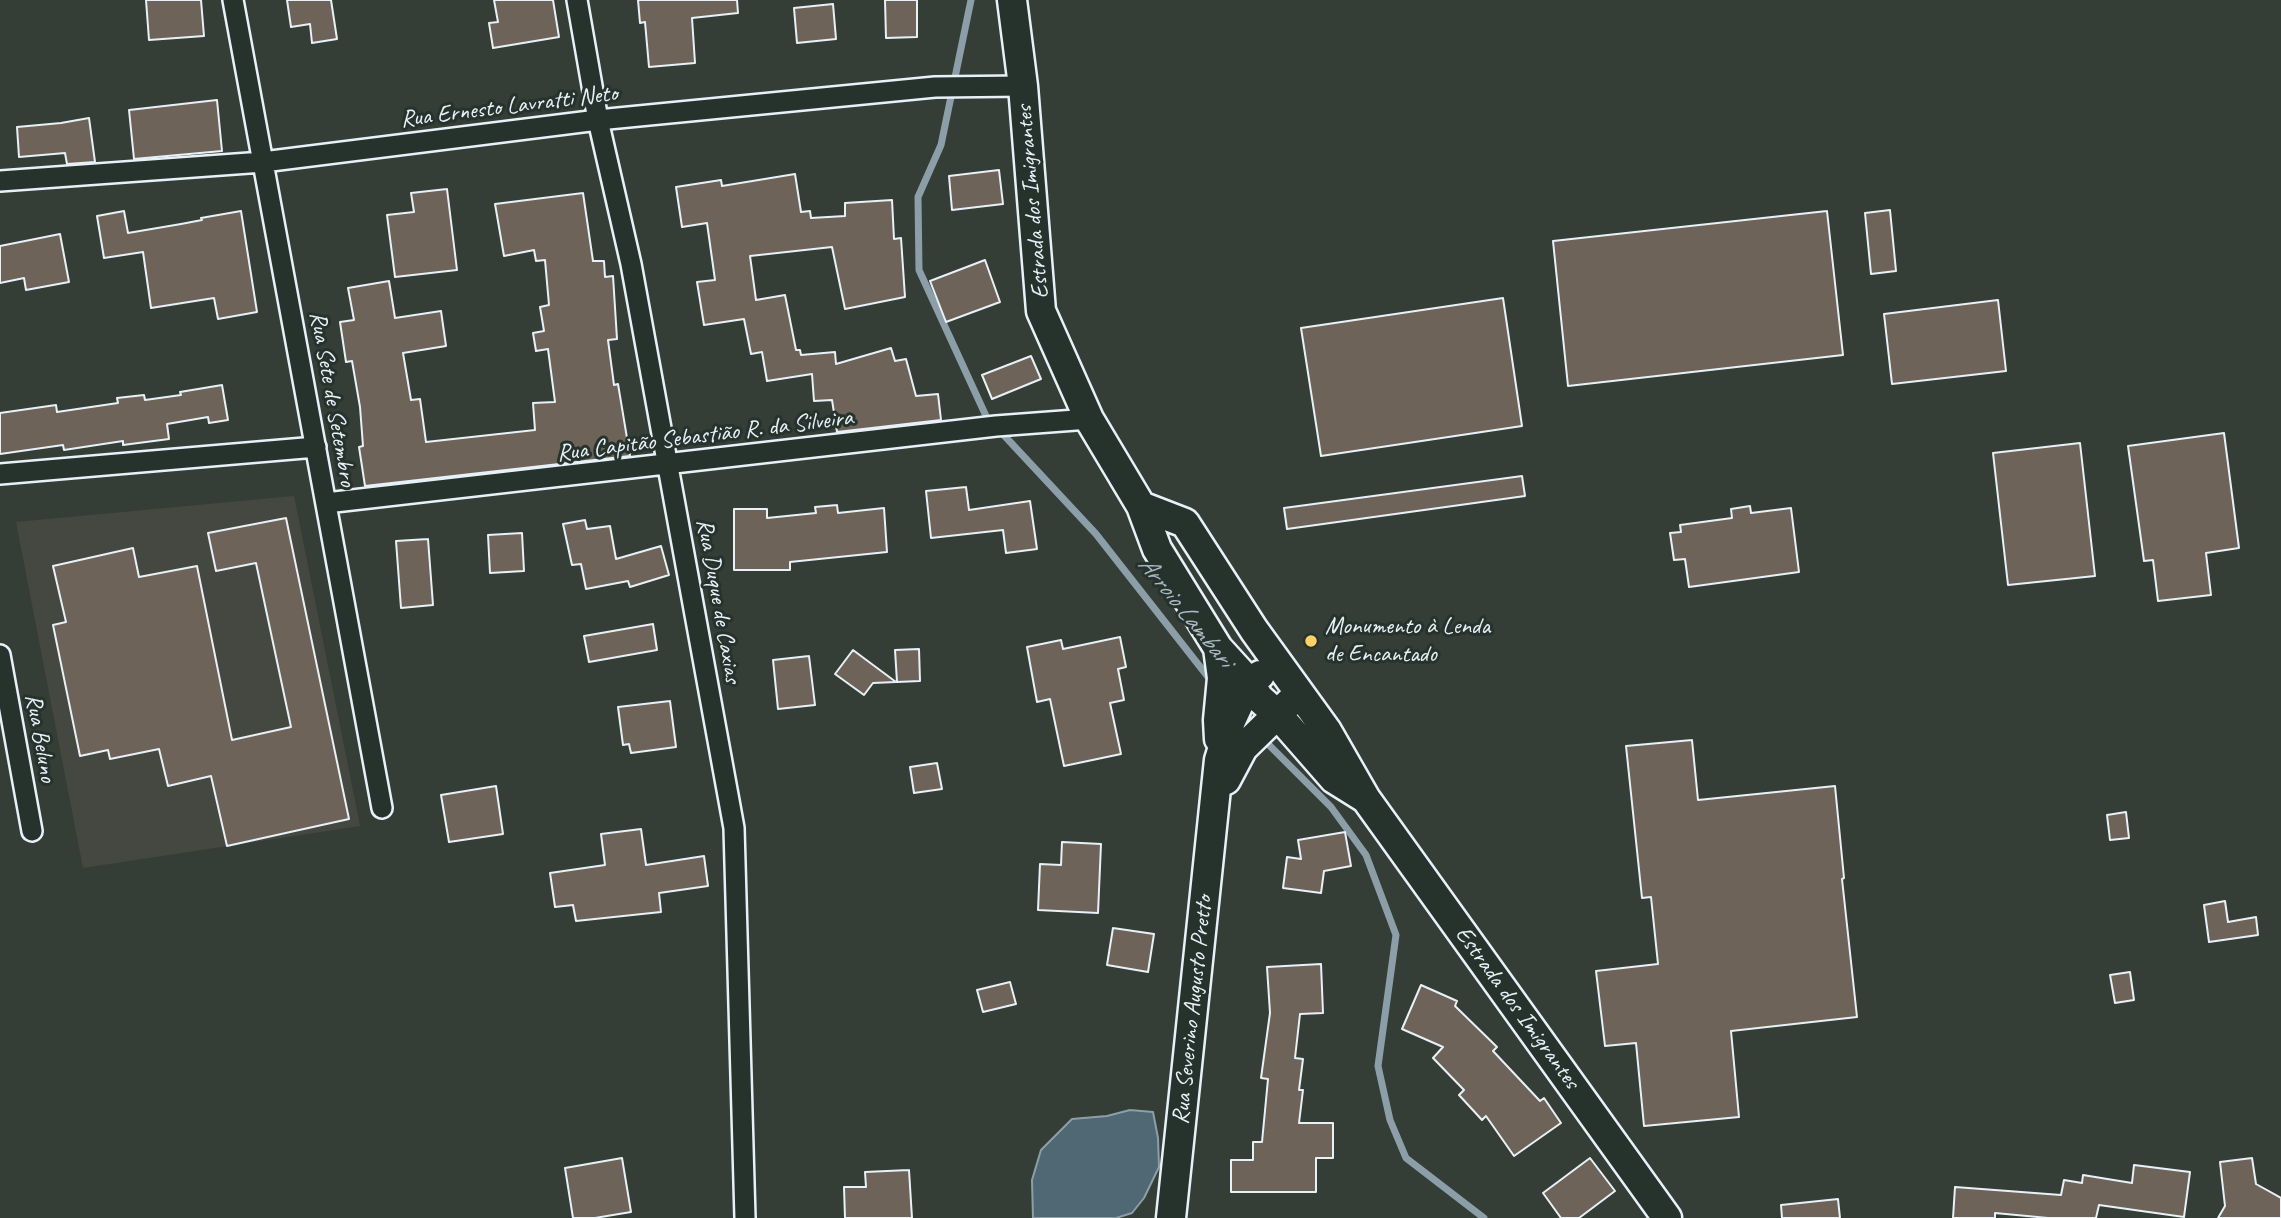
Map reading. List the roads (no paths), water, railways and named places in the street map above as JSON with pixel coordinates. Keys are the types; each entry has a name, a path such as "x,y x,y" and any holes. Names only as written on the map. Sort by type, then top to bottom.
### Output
{"street":[{"name":"Rua Sete de Setembro","path":"233,0 382,808"},
{"name":"Rua Duque de Caxias","path":"577,0 598,120 631,264 734,828 745,1218"},
{"name":"Estrada dos Imigrantes","path":"1012,0 1023,86 1041,311 1089,419 1141,506 1157,549 1239,684 1259,698 1273,718 1334,779 1366,799"},
{"name":"Rua Ernesto Lavratti Neto","path":"0,181 263,162 598,120 935,87 1023,86"},
{"name":"Rua Capitão Sebastião R. da Silveira","path":"326,503 668,466 996,426 1089,419"},
{"path":"0,474 316,447"},
{"name":"Estrada dos Imigrantes","path":"1141,506 1185,523 1278,664 1327,731 1366,799 1667,1218"},
{"name":"Rua Beluno","path":"0,655 32,831"},
{"path":"1239,684 1278,664"},
{"name":"Rua Severino Augusto Pretto","path":"1171,1218 1215,801 1231,754 1225,720 1239,684"},
{"path":"1231,754 1299,693"}],"water":[{"path":"1130,1110 1153,1112 1158,1138 1159,1167 1144,1198 1132,1213 1116,1218 1033,1218 1032,1180 1041,1150 1072,1119 1107,1116"}],"waterway":[{"name":"Arroio Lambari","path":"971,0 941,145 918,197 919,270 986,416 1096,534 1212,682"},
{"name":"Arroio Lambari","path":"1262,738 1331,807 1366,855 1396,935 1378,1066 1390,1120 1406,1158 1484,1218"}],"place":[{"name":"Monumento à Lenda de Encantado","path":"1311,641"}]}
